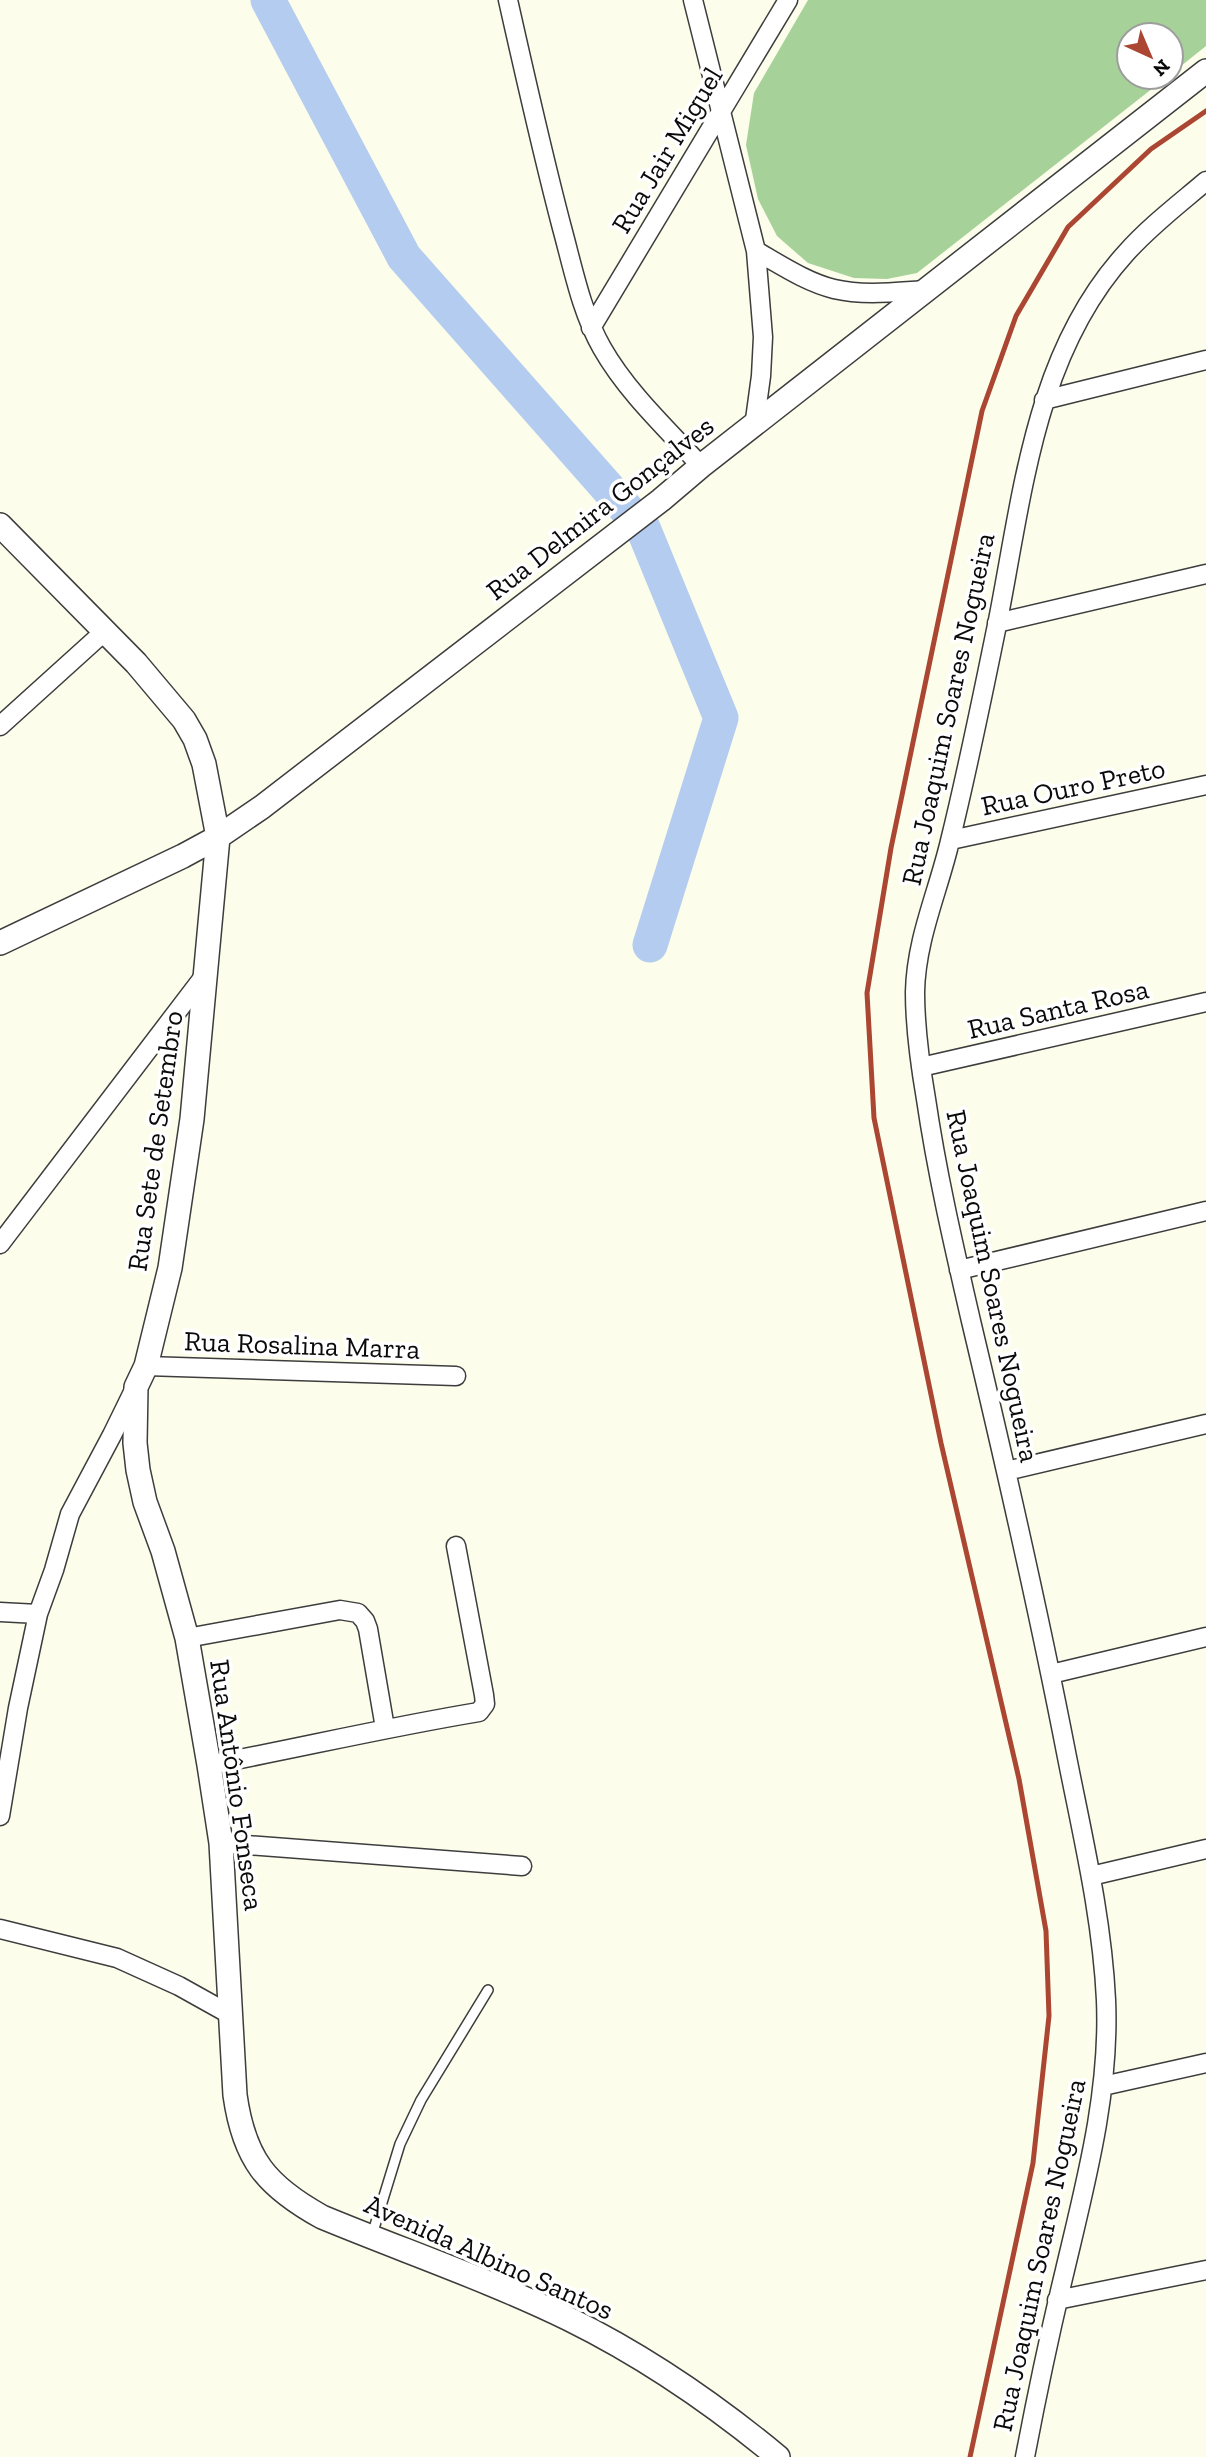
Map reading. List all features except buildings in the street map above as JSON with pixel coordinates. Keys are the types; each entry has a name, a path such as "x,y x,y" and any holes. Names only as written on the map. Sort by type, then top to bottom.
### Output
{"street":[{"path":"508,0 553,192 591,328 622,377 701,466"},
{"path":"694,0 756,251 763,337 754,427"},
{"name":"Rua Jair Miguel","path":"591,328 789,0"},
{"name":"Rua Delmira Gonçalves","path":"0,943 218,837 294,784 661,500 1206,71"},
{"name":"Rua Joaquim Soares Nogueira","path":"1025,2457 1057,2300 1088,2169 1103,2086 1106,1999 1090,1876 1051,1674 935,1153 921,1067 916,1019 916,971 920,945 951,839 1019,505 1044,400 1080,317 1100,287 1124,255 1206,181"},
{"path":"756,251 813,282 835,289 880,293 926,290"},
{"path":"1044,400 1206,360"},
{"name":"Rua Sete de Setembro","path":"0,525 169,700 194,739 211,792 218,837 192,1119 172,1254 146,1366 113,1436 70,1514 38,1614 18,1708 0,1816"},
{"path":"997,623 1206,574"},
{"path":"0,726 105,631"},
{"name":"Rua Ouro Preto","path":"951,839 1206,785"},
{"path":"0,1244 207,972"},
{"name":"Rua Santa Rosa","path":"921,1067 1206,1002"},
{"path":"959,1270 1206,1211"},
{"name":"Rua Rosalina Marra","path":"146,1366 456,1376"},
{"name":"Rua Antônio Fonseca","path":"136,1387 135,1443 138,1470 187,1638 221,1843 235,2095 243,2133 261,2170 277,2188"},
{"path":"1006,1471 1206,1424"},
{"path":"209,1765 305,1747 385,1728 479,1712 485,1704 456,1546"},
{"path":"187,1638 324,1611 354,1611 361,1616 368,1629 385,1728"},
{"path":"0,1612 38,1614"},
{"path":"1051,1674 1206,1637"},
{"path":"221,1843 522,1866"},
{"path":"1090,1876 1206,1849"},
{"path":"0,1929 117,1958 179,1986 231,2015"},
{"path":"1103,2086 1206,2063"},
{"name":"Avenida Albino Santos","path":"277,2188 322,2217 570,2319 708,2402 778,2457"},
{"path":"1057,2300 1206,2270"}],"lane":[{"path":"372,2236 400,2144 421,2100 488,1990"}],"green space":[{"path":"808,0 1206,0 1206,46 1185,63 1185,21 1115,21 1115,91 1149,91 917,273 887,279 854,278 808,263 777,236 758,199 746,145 754,93"}],"waterway":[{"path":"268,0 404,257 643,528 721,718 650,945"}],"railway":[{"path":"970,2457 1033,2163 1049,2016 1046,1931 1019,1779 941,1443 874,1118 867,993 891,848 982,411 1016,316 1068,227 1151,149 1206,111"}]}
